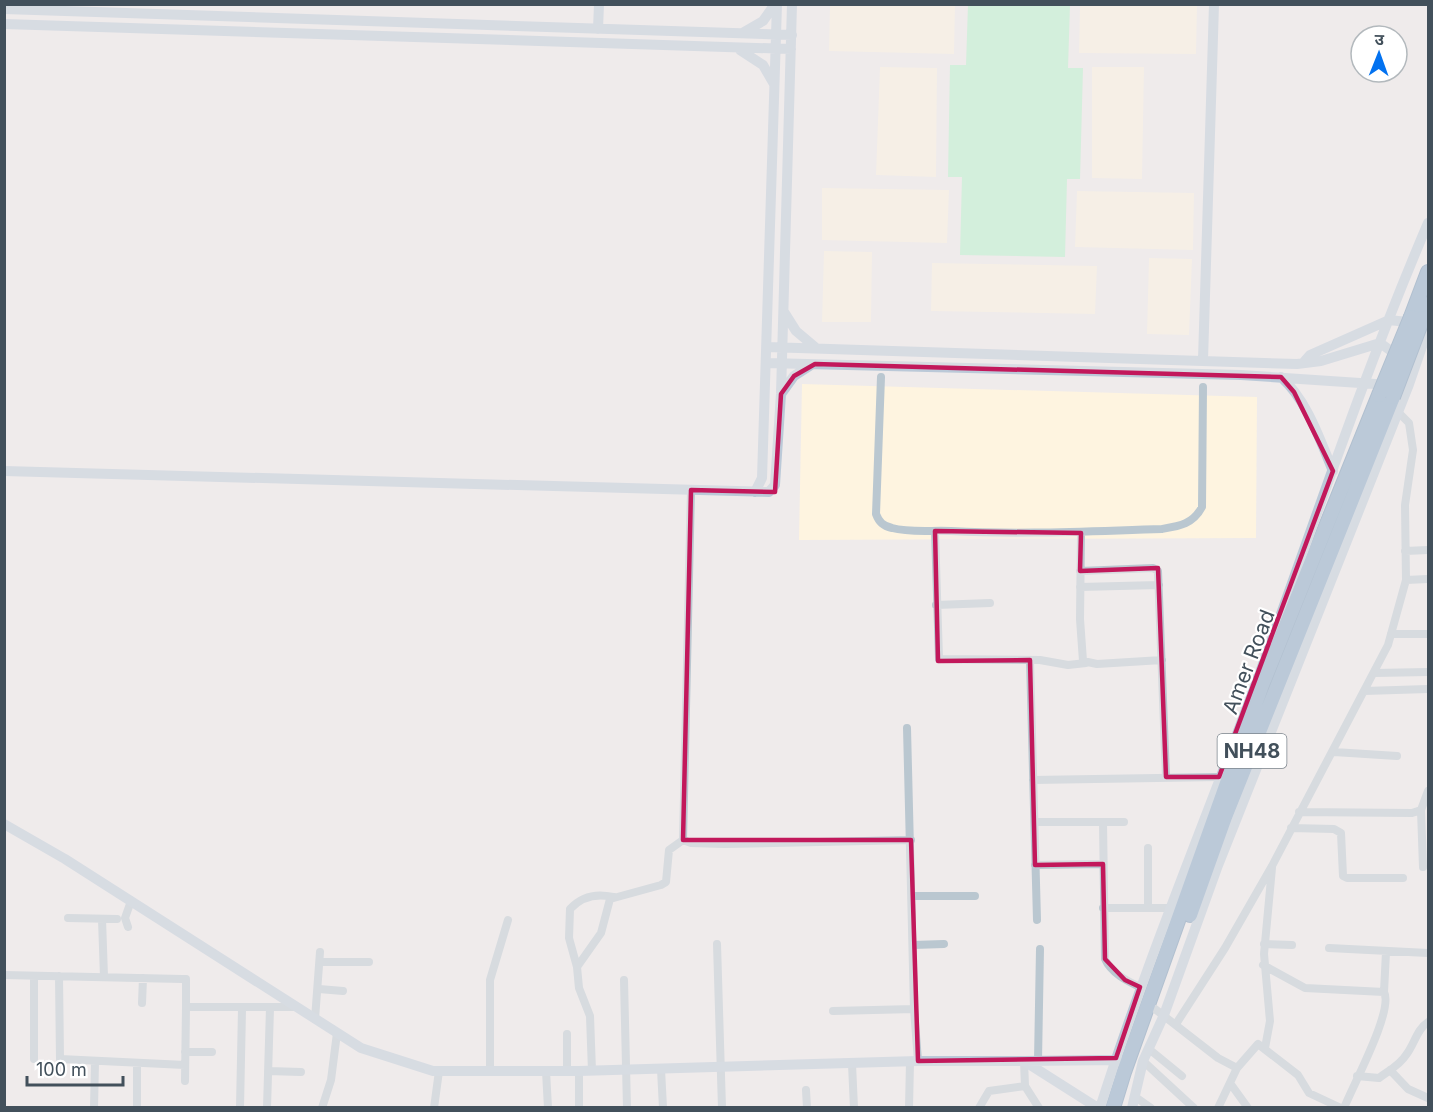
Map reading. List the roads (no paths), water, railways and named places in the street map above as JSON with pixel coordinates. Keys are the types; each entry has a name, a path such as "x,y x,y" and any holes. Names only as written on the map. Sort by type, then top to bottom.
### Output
{"highway":[{"name":"Amer Road","path":"1423,322 1428,272"},
{"name":"Amer Road","path":"1113,1107 1121,1060 1262,685 1386,396 1423,322 1428,304"},
{"name":"Amer Road","path":"1122,1107 1160,1012 1386,396"},
{"path":"1286,668 1306,644"},
{"path":"1262,668 1262,685"}],"street":[{"path":"598,29 599,4"},
{"path":"741,33 762,21 776,4"},
{"path":"755,492 762,478 767,363 776,4"},
{"path":"4,471 770,492 775,485 782,363 792,4"},
{"path":"1203,360 1214,4"},
{"path":"4,9 792,35"},
{"path":"4,24 791,49"},
{"path":"738,48 763,65 775,87"},
{"path":"1024,1061 1099,1107 1121,1060 1140,987 1262,668 1364,383 1428,223"},
{"path":"783,309 796,332 818,348"},
{"path":"1250,769 1306,644 1408,387 1415,366 1423,322 1389,320 1310,356 1302,364"},
{"path":"767,347 1302,364 1321,361 1380,343"},
{"path":"1380,343 1415,366"},
{"path":"876,350 876,365"},
{"path":"767,363 1281,377 1408,387"},
{"path":"780,394 794,376 805,367 815,364"},
{"path":"880,377 876,514 879,522 890,528 935,531 1081,533 1182,526 1198,515 1202,507 1203,387"},
{"path":"1281,377 1294,392 1305,411 1333,471"},
{"path":"1176,1024 1225,948 1272,866 1299,812 1334,752 1391,634 1406,580 1405,505 1413,450 1409,423 1398,412"},
{"path":"683,840 691,490"},
{"path":"935,531 936,604 940,661 1048,660 1068,665 1162,660"},
{"path":"1081,533 1081,649 1086,663"},
{"path":"1405,551 1428,550"},
{"path":"1080,571 1153,568 1158,571 1166,777"},
{"path":"1406,580 1428,579"},
{"path":"1080,587 1159,585"},
{"path":"936,604 990,603"},
{"path":"1391,634 1428,634"},
{"path":"1030,660 1037,920"},
{"path":"1374,673 1428,672"},
{"path":"1364,691 1428,689"},
{"path":"907,728 914,1009 914,1061 909,1107"},
{"path":"1334,752 1397,756"},
{"path":"1033,780 1219,777"},
{"path":"1423,867 1421,810 1428,791"},
{"path":"1299,812 1412,813 1421,810"},
{"path":"1035,822 1124,822"},
{"path":"1103,822 1103,948 1107,965 1125,980 1140,987"},
{"path":"4,824 131,901 361,1048 397,1061 439,1071 592,1071 914,1061 1121,1060"},
{"path":"1291,828 1334,830 1341,833 1341,868 1343,876 1347,878 1403,878"},
{"path":"683,840 691,843 724,844 911,840"},
{"path":"592,1071 590,1016 579,988 577,967 569,938 570,909 576,902 590,896 613,897 666,882 669,849 683,840"},
{"path":"1148,848 1149,908"},
{"path":"1035,865 1103,864"},
{"path":"1265,1048 1270,1021 1263,965 1272,866"},
{"path":"912,896 975,896"},
{"path":"577,967 601,933 608,903 613,897"},
{"path":"128,927 125,918 131,901"},
{"path":"1103,908 1169,908"},
{"path":"68,918 117,919"},
{"path":"102,919 104,977"},
{"path":"490,1071 490,980 508,920"},
{"path":"717,944 722,1107"},
{"path":"913,945 944,944"},
{"path":"1264,944 1292,945"},
{"path":"1329,948 1428,953"},
{"path":"1038,1061 1040,949"},
{"path":"315,1019 320,952"},
{"path":"1218,1107 1237,1068 1257,1044 1299,1075 1309,1093 1343,1107 1381,1023 1387,1002 1384,992 1386,952"},
{"path":"320,962 369,962"},
{"path":"1263,965 1305,988 1384,992"},
{"path":"4,975 186,980 185,1081"},
{"path":"34,976 34,1059"},
{"path":"59,976 58,1055 60,1059 185,1065"},
{"path":"141,978 141,1003"},
{"path":"624,980 627,1107"},
{"path":"319,988 343,991"},
{"path":"186,1007 242,1009 296,1007"},
{"path":"267,1107 270,1008"},
{"path":"240,1107 242,1009"},
{"path":"833,1011 914,1009"},
{"path":"1150,1107 1133,1102 1143,1061 1160,1012 1218,1058 1237,1068"},
{"path":"1357,1076 1379,1078 1390,1070 1406,1056 1422,1027 1428,1022"},
{"path":"322,1107 331,1080 337,1033"},
{"path":"567,1034 567,1071"},
{"path":"1149,1049 1182,1077"},
{"path":"185,1052 212,1052"},
{"path":"1024,1061 1025,1086 1039,1107"},
{"path":"1143,1061 1194,1107"},
{"path":"94,1107 95,1062"},
{"path":"137,1063 137,1107"},
{"path":"852,1064 854,1107"},
{"path":"661,1069 663,1107"},
{"path":"1390,1070 1408,1089 1428,1098"},
{"path":"268,1071 301,1072"},
{"path":"434,1107 439,1071"},
{"path":"546,1071 548,1107"},
{"path":"579,1071 579,1107"},
{"path":"1230,1083 1248,1107"},
{"path":"979,1107 989,1091 1025,1086"},
{"path":"806,1090 807,1107"}]}
